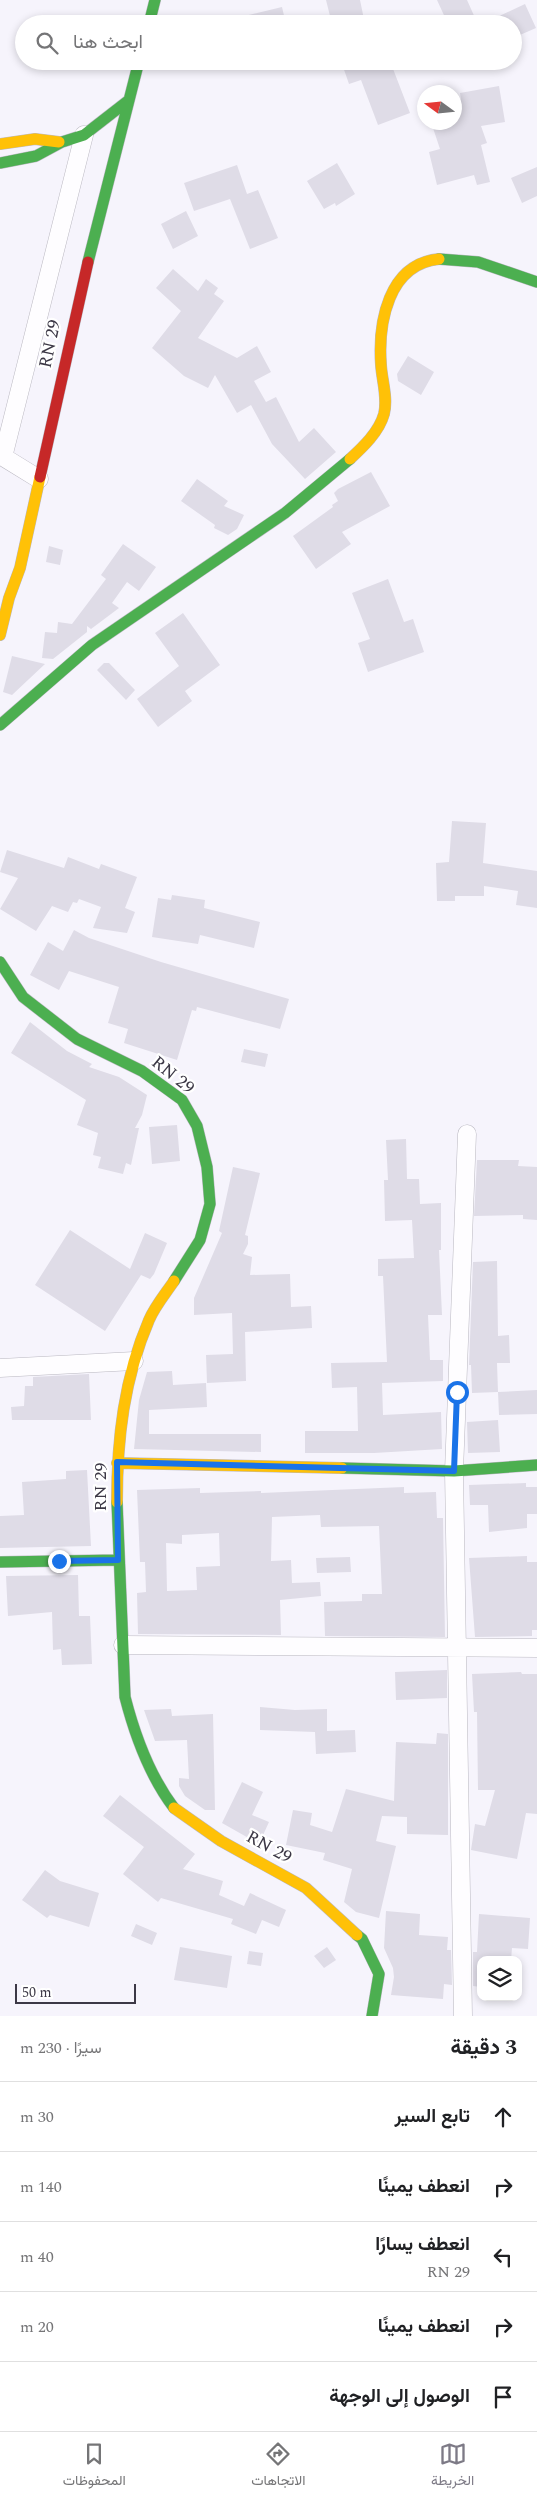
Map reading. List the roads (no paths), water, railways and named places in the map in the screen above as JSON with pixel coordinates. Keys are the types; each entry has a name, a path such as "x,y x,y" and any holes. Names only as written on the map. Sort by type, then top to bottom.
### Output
{"main road":[{"path":"151,15 155,0"},
{"name":"RN 29","path":"0,635 4,598 20,568 73,321 137,70"},
{"path":"0,163 36,156 62,142 84,135 129,100"},
{"path":"0,144 35,139 62,142"},
{"path":"0,725 80,654 278,517 333,474 362,446 376,430 385,413 387,398 381,366 381,327 389,294 402,277 420,263 446,258 492,265 537,282"},
{"name":"RN 29","path":"0,962 23,997 77,1039 142,1071 182,1100 197,1126 207,1167 210,1204 200,1240 150,1318 134,1361 124,1397 117,1462 118,1560 125,1698 132,1726 143,1755 173,1807 220,1841 306,1888 362,1939 379,1974 372,2016"},
{"path":"117,1462 454,1471 537,1465"},
{"path":"0,1562 118,1560"}],"street":[{"path":"39,479 2,456 84,135"},
{"path":"463,2016 454,1471 468,1134"},
{"path":"0,1368 134,1361"},
{"path":"123,1645 537,1648"}]}
